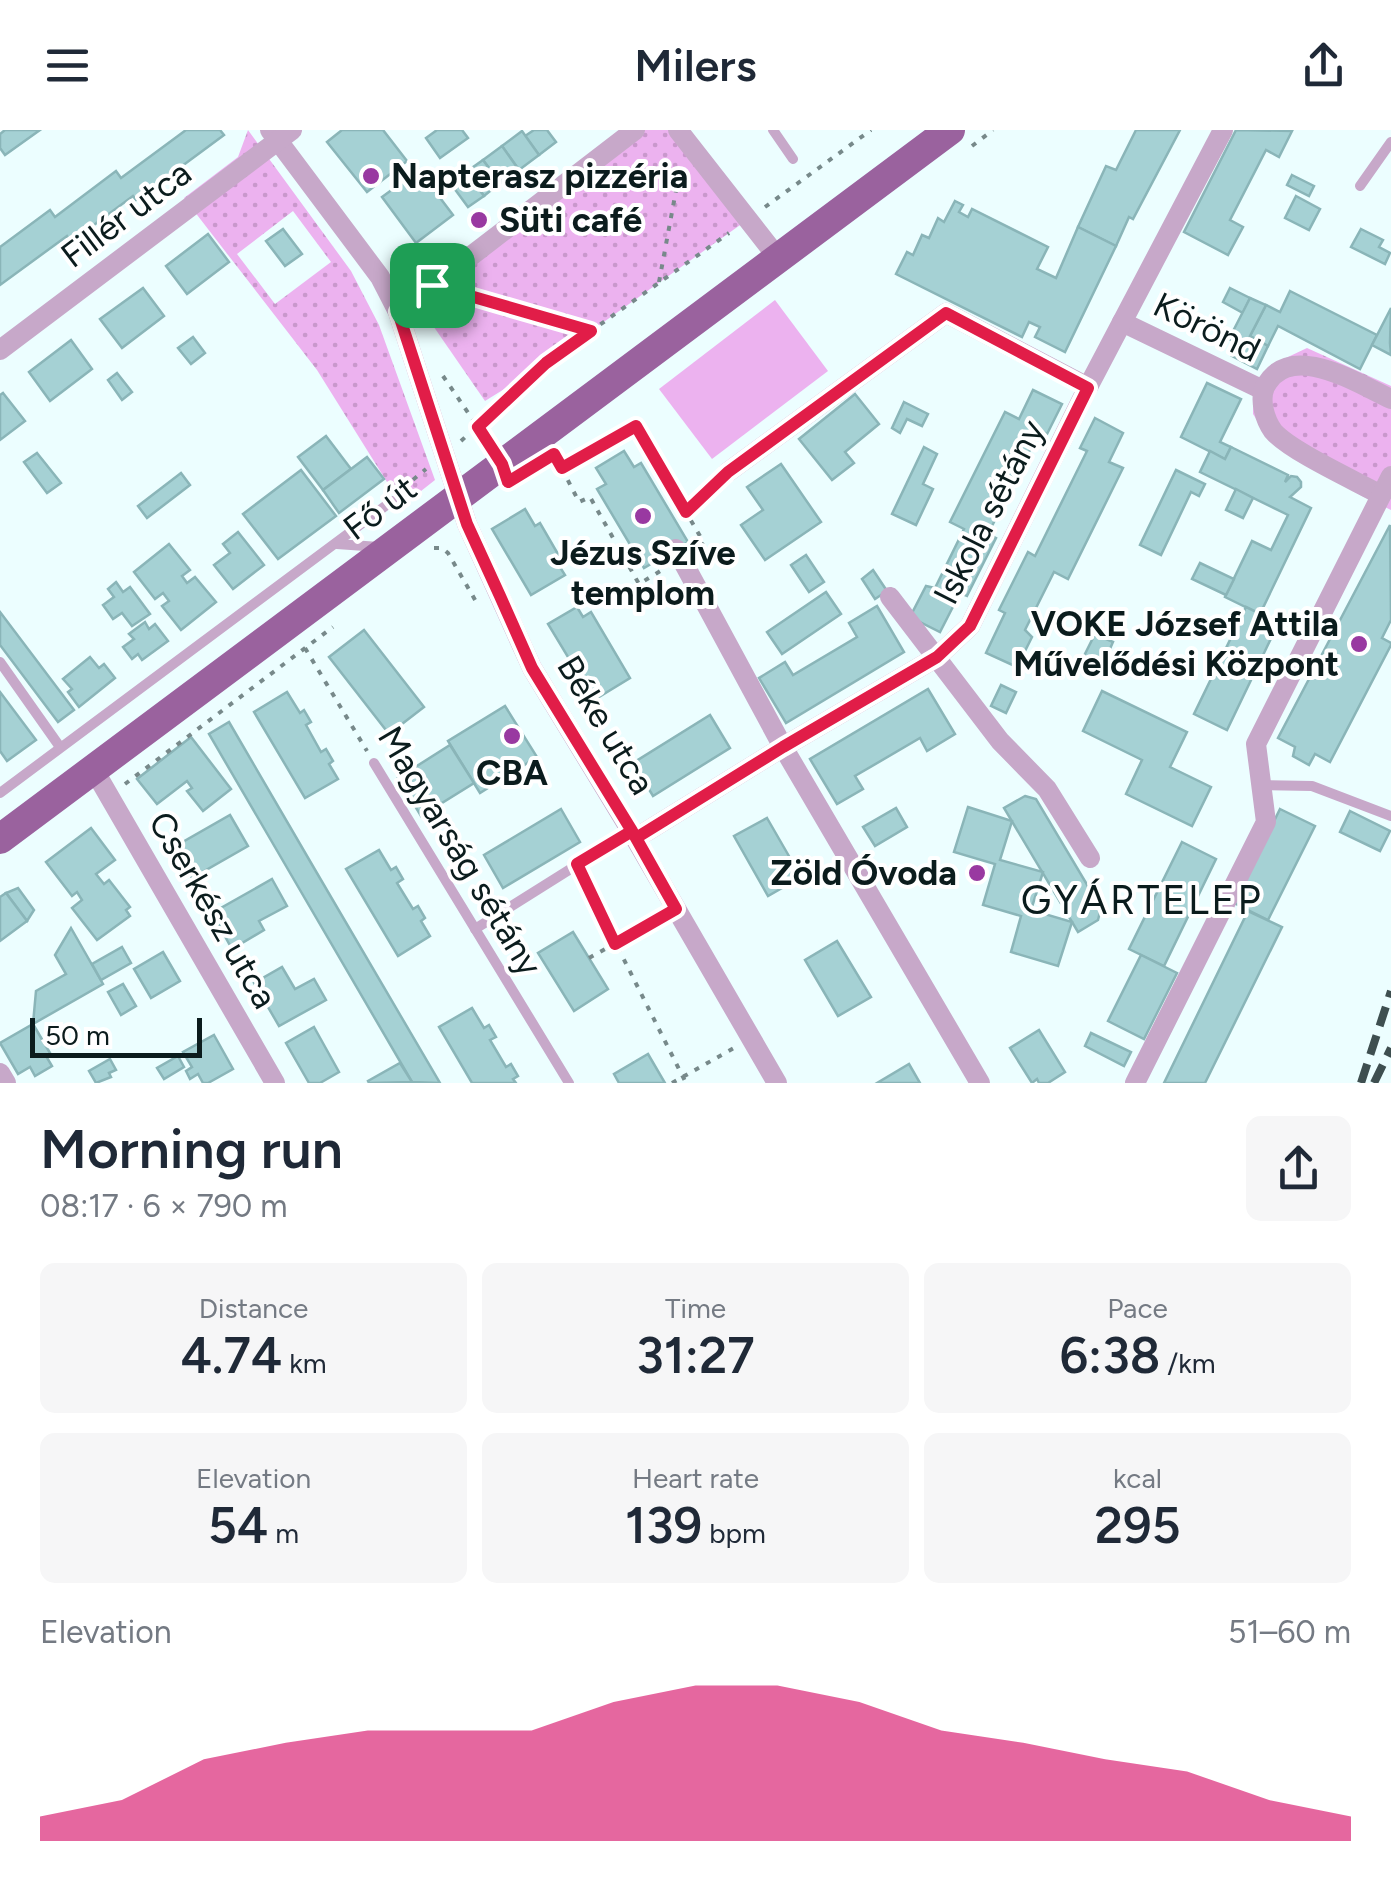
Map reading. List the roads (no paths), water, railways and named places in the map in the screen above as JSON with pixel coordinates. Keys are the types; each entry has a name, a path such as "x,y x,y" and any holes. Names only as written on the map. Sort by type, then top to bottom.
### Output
{"main road":[{"name":"Fő út","path":"0,839 102,783 389,548 950,130"}],"street":[{"path":"398,312 635,130"},
{"name":"Iskola sétány","path":"634,834 937,657 970,626 1088,388 1223,130"},
{"name":"Béke utca","path":"280,134 380,277 398,312 467,524 532,668 634,834 776,1083"},
{"name":"Fillér utca","path":"0,350 280,134"},
{"path":"682,135 778,258"},
{"path":"728,472 946,313 1088,388"},
{"name":"Körönd","path":"1122,322 1263,390"},
{"name":"Körönd","path":"1386,485 1289,444 1272,430 1263,408 1263,390 1276,372 1305,364 1391,399"},
{"path":"1135,1083 1266,822 1256,744 1386,485"},
{"path":"678,554 783,747 980,1083"},
{"path":"890,597 1000,741 1048,789 1090,858"},
{"name":"Cserkész utca","path":"102,783 275,1083"},
{"path":"0,1072 6,1083"}],"lane":[{"path":"773,130 793,159"},
{"path":"1360,186 1391,142"},
{"path":"0,792 392,500"},
{"path":"336,544 389,548"},
{"path":"0,662 60,747"},
{"name":"Magyarság sétány","path":"374,763 569,1083"},
{"path":"1261,785 1312,786 1391,816"},
{"name":"Iskola sétány","path":"475,928 577,864 634,834"}],"railway":[{"path":"1361,1083 1391,991"},
{"path":"1374,1083 1391,1048"}],"place":[{"name":"Napterasz pizzéria","path":"371,176"},
{"name":"Süti café","path":"479,220"},
{"name":"Jézus Szíve templom","path":"643,516"},
{"name":"VOKE József Attila Művelődési Központ","path":"1359,644"},
{"name":"CBA","path":"512,736"},
{"name":"Zöld Óvoda","path":"977,873"}],"district":[{"name":"GYÁRTELEP","path":"1142,900"}]}
